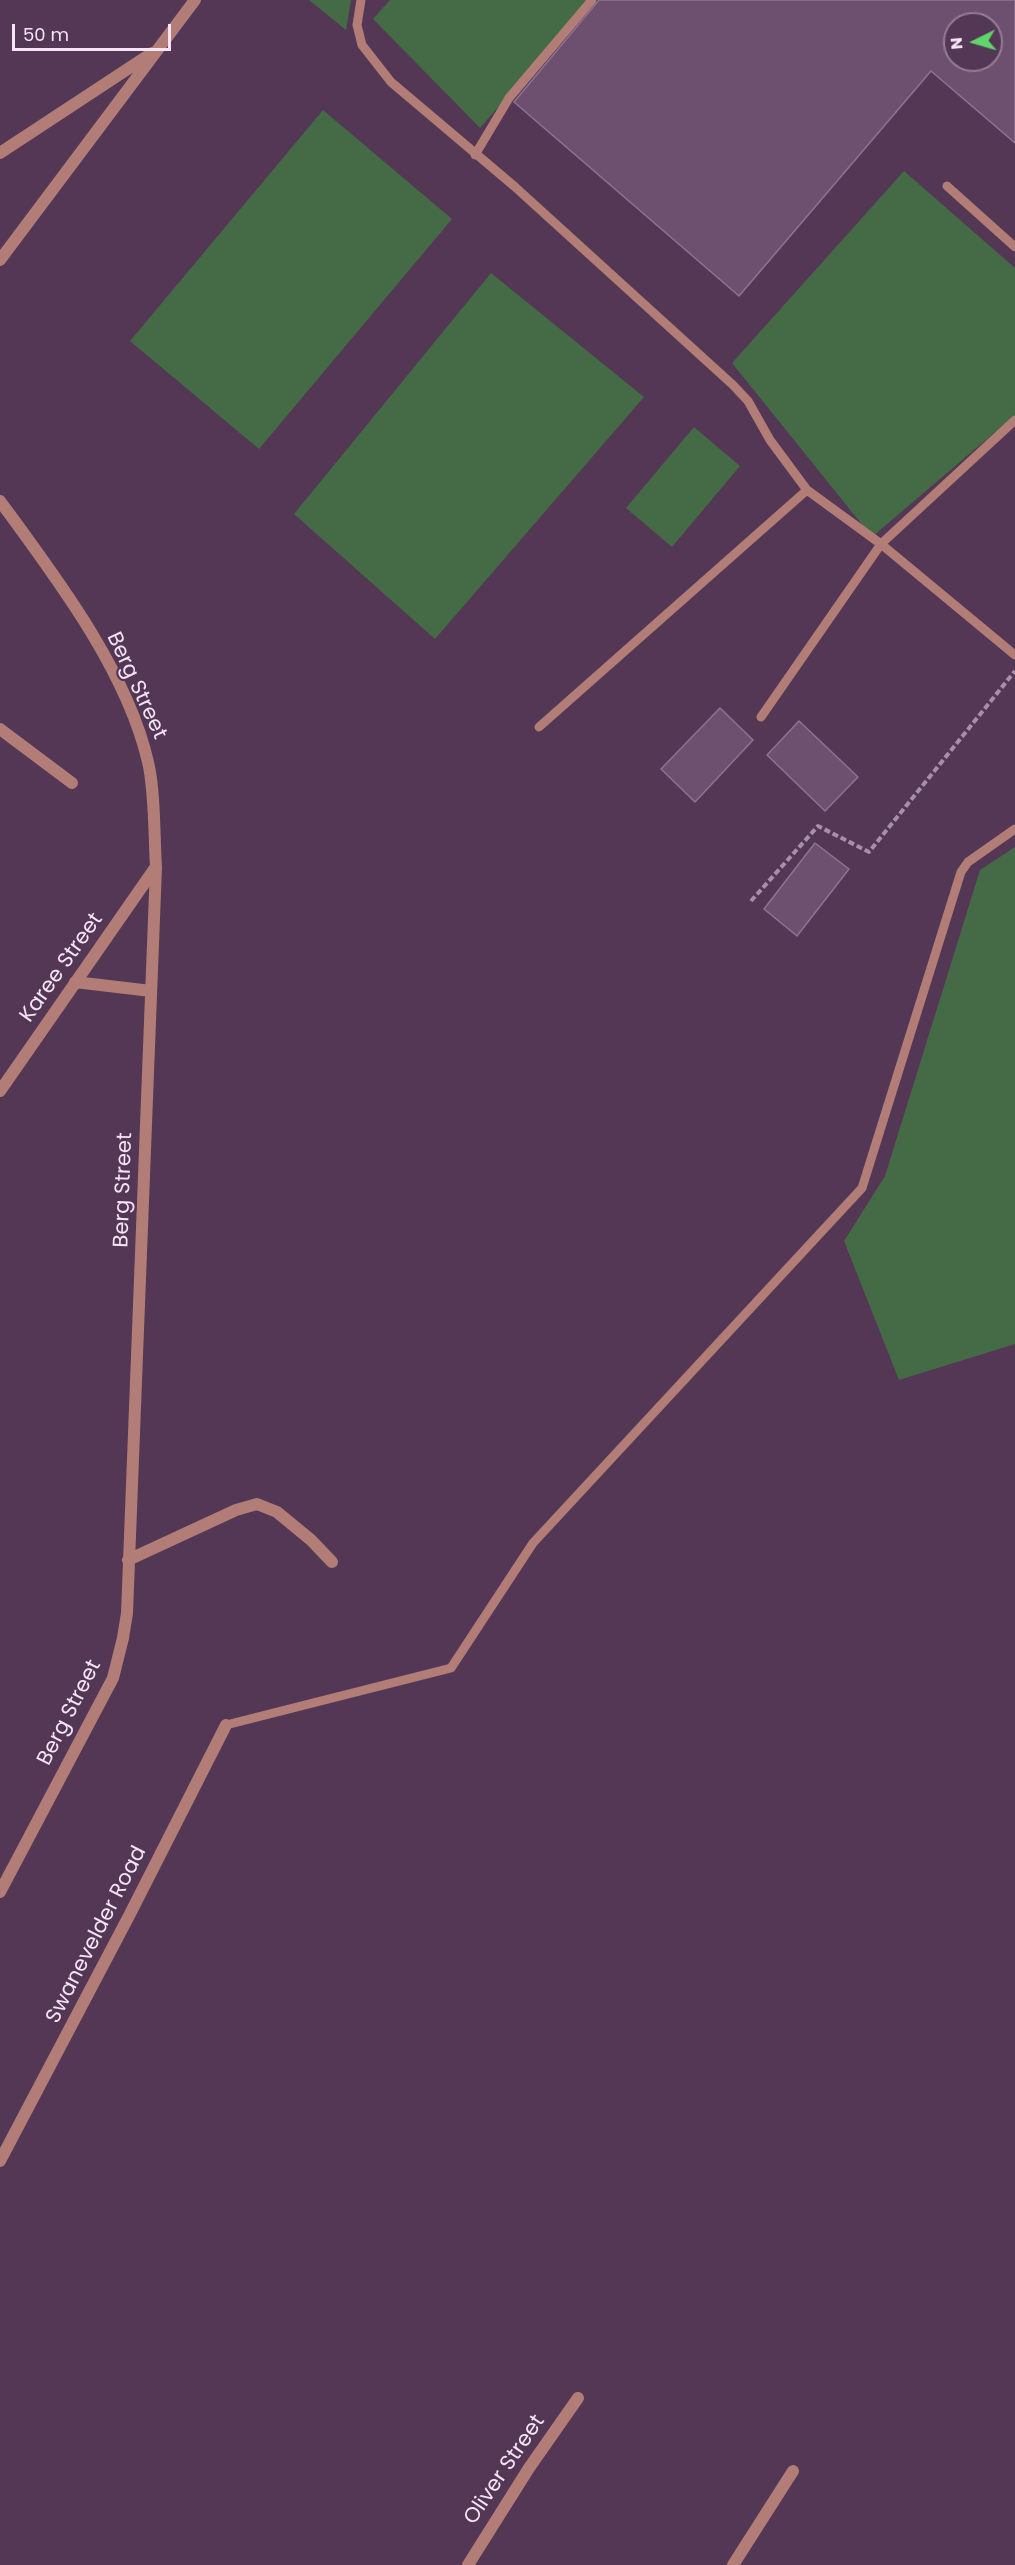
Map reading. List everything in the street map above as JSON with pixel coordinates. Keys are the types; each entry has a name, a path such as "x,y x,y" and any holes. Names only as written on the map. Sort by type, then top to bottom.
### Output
{"street":[{"path":"0,260 195,0"},
{"path":"0,153 159,49"},
{"name":"Berg Street","path":"0,501 54,575 80,617 112,672 140,733 149,764 156,867 123,1638 113,1678 0,1892"},
{"path":"0,729 72,783"},
{"name":"Karee Street","path":"0,1091 156,867"},
{"path":"75,982 151,991"},
{"path":"128,1560 236,1510 256,1504 277,1512 311,1540 332,1562"},
{"name":"Swanevelder Road","path":"0,2162 226,1725"},
{"name":"Oliver Street","path":"468,2565 529,2468 578,2398"},
{"path":"733,2565 793,2471"}],"lane":[{"path":"361,0 357,25 362,45 391,82 514,186 733,385 748,401 770,440 807,490 881,544 1015,655"},
{"path":"475,155 509,98 592,0"},
{"path":"947,186 1015,247"},
{"path":"761,717 881,544 1015,420"},
{"path":"539,727 807,490"},
{"path":"226,1725 451,1668 533,1543 862,1188 961,872 968,862 1015,829"}],"path":[{"path":"751,901 818,826 869,852 1015,671"}],"green space":[{"path":"309,0 351,0 346,30"},
{"path":"390,0 591,0 480,128 373,19"},
{"path":"323,110 452,219 259,449 130,341"},
{"path":"904,171 1015,268 1015,415 872,537 732,363"},
{"path":"491,273 644,397 435,639 294,514"},
{"path":"694,427 740,466 672,547 626,508"},
{"path":"1015,847 1015,1344 899,1380 844,1241 885,1176 980,870"}],"building":[{"path":"599,0 1015,0 1015,143 931,71 739,296 514,102"},
{"path":"720,708 753,740 695,802 661,769"},
{"path":"799,721 858,777 825,811 767,755"},
{"path":"815,843 849,869 797,936 764,909"}]}
